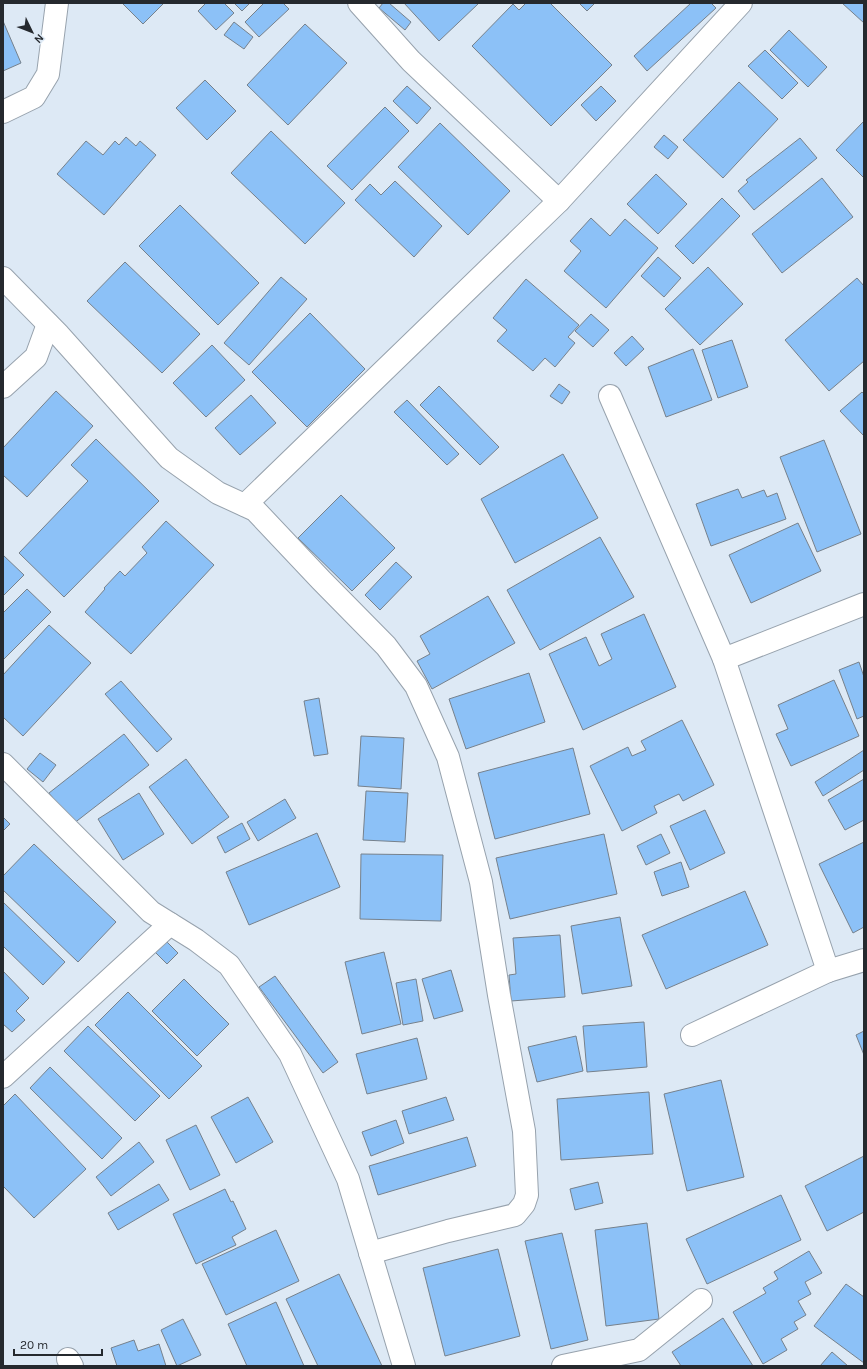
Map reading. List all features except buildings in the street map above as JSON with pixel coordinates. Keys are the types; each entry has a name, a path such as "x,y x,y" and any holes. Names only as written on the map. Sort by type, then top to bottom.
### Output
{"street":[{"path":"3,112 34,96 48,74 57,3"},
{"path":"359,3 411,61 559,201"},
{"path":"245,505 559,201 741,3"},
{"path":"3,278 48,324 170,458 218,493 255,510 386,646 420,693 448,757 481,882 499,995 524,1131 528,1195 524,1204 515,1215 448,1230 370,1253"},
{"path":"3,387 36,357 48,324"},
{"path":"610,396 724,659 828,971"},
{"path":"724,659 864,604"},
{"path":"3,764 151,912 196,940 229,965 290,1054 348,1179 404,1366"},
{"path":"3,1077 170,924"},
{"path":"692,1035 828,971 864,960"},
{"path":"563,1366 639,1350 701,1300"}]}
